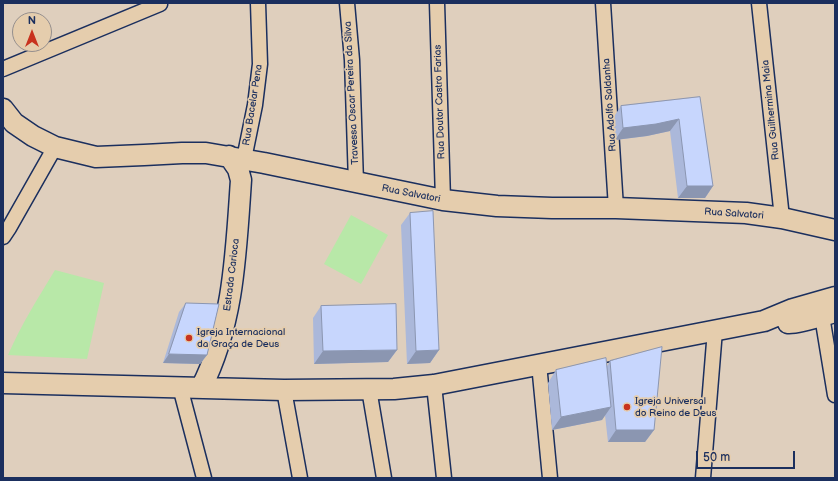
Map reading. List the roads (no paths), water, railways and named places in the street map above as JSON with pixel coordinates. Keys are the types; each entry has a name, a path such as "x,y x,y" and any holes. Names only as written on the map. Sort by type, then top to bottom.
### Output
{"main road":[{"name":"Rua Salvatori","path":"3,109 14,123 33,136 55,147 96,157 206,153 264,163 443,200 498,206 616,208 746,213 782,218 835,230"},
{"name":"Estrada Carioca","path":"201,388 209,372 227,316 234,277 241,180 236,158"},
{"path":"241,180 253,168 264,163"},
{"path":"3,384 284,390 394,389 434,385 764,321 793,309 835,297"},
{"path":"764,321 791,323 829,314"}],"street":[{"name":"Rua Bacelar Pena","path":"236,158 255,105 260,64 258,3"},
{"name":"Travessa Oscar Pereira da Silva","path":"347,3 352,60 356,183"},
{"name":"Rua Doutor Castro Farias","path":"437,3 443,200"},
{"name":"Rua Adolfo Saldanha","path":"603,3 616,208"},
{"name":"Rua Guilhermina Maia","path":"759,3 782,218"},
{"path":"3,69 160,4"},
{"path":"3,237 10,228 55,147"},
{"path":"829,314 835,395"},
{"path":"703,478 716,330"},
{"path":"539,364 550,478"},
{"path":"434,385 444,478"},
{"path":"180,387 204,478"},
{"path":"369,389 384,478"},
{"path":"284,390 300,478"}],"place":[{"name":"Igreja Internacional da Graça de Deus","path":"189,338"},
{"name":"Igreja Universal do Reino de Deus","path":"627,407"}]}
